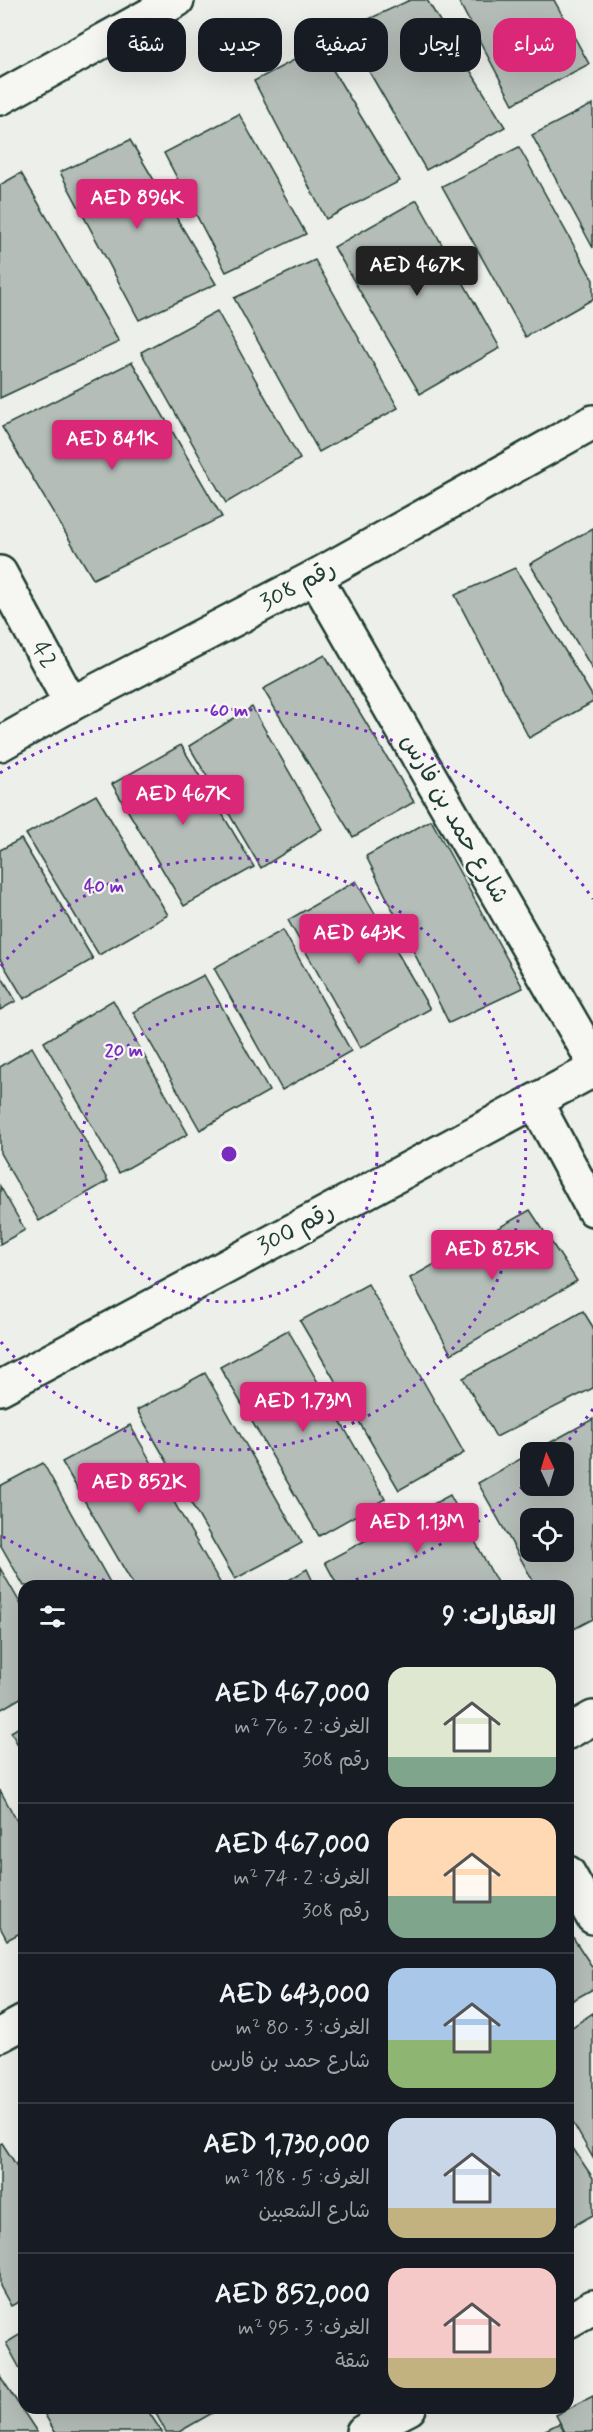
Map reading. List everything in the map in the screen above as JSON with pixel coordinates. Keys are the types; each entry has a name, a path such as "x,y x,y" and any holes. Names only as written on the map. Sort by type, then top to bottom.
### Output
{"street":[{"path":"0,98 177,0"},
{"name":"رقم 308","path":"0,744 71,704 315,577 593,422"},
{"name":"42","path":"0,573 71,704"},
{"name":"شارع حمد بن فارس","path":"315,577 593,1060"},
{"name":"رقم 300","path":"0,1388 593,1070"},
{"path":"535,1101 593,1209"},
{"path":"574,1729 593,1718"},
{"path":"574,1884 593,1917"},
{"path":"0,2035 18,2025"},
{"path":"574,2318 593,2307"},
{"path":"363,2432 398,2414"}],"building":[{"path":"410,0 427,0 438,18 400,18 400,72 471,72 505,127 426,170 369,72 388,72 388,18 371,18"},
{"path":"458,0 554,0 564,18 493,18 493,66 481,43 481,18 468,18"},
{"path":"576,40 589,64 576,71"},
{"path":"294,60 294,72 334,72 400,181 326,219 254,81 271,72 282,72 282,66"},
{"path":"496,72 574,72 513,104"},
{"path":"593,104 593,248 532,135"},
{"path":"239,114 306,234 226,272 164,153"},
{"path":"130,140 216,284 139,320 60,172"},
{"path":"519,147 593,280 593,299 526,337 442,186"},
{"path":"21,173 119,342 0,398 0,185"},
{"path":"417,200 500,348 420,394 334,247"},
{"path":"315,260 398,408 319,452 234,298"},
{"path":"217,311 300,459 226,503 141,352"},
{"path":"132,362 222,517 93,579 2,427"},
{"path":"593,528 593,670 530,564"},
{"path":"515,568 593,697 593,702 529,738 455,595"},
{"path":"325,655 414,802 353,837 263,689"},
{"path":"252,707 322,829 261,868 189,746"},
{"path":"181,745 254,867 184,906 112,784"},
{"path":"96,795 168,915 99,955 26,834"},
{"path":"431,820 523,988 449,1023 366,856"},
{"path":"21,839 93,959 24,999 0,959 0,850"},
{"path":"356,881 430,1009 360,1048 288,920"},
{"path":"283,930 351,1051 282,1090 214,968"},
{"path":"0,974 16,1001 0,1010"},
{"path":"204,975 269,1091 200,1130 133,1012"},
{"path":"113,1000 188,1134 119,1173 44,1042"},
{"path":"32,1047 108,1181 39,1221 0,1153 0,1067"},
{"path":"0,1186 25,1230 0,1244"},
{"path":"530,1210 577,1281 451,1354 410,1278"},
{"path":"368,1284 464,1453 399,1490 300,1321"},
{"path":"583,1311 593,1327 593,1388 496,1437 463,1378"},
{"path":"288,1330 385,1499 319,1536 220,1367"},
{"path":"205,1373 302,1543 235,1579 137,1410"},
{"path":"593,1419 593,1619 574,1629 574,1580 533,1580 522,1562 574,1562 574,1508 520,1508 520,1558 478,1483 520,1459 520,1496 574,1496 574,1442 551,1442"},
{"path":"130,1425 219,1580 131,1580 62,1462"},
{"path":"43,1463 109,1580 21,1580 0,1544 0,1486"},
{"path":"450,1495 496,1580 335,1580 325,1562"},
{"path":"0,1568 18,1600 18,1700 0,1710"},
{"path":"307,1569 312,1580 289,1580"},
{"path":"18,1728 18,1745 11,1732"},
{"path":"0,1790 18,1823 18,1934 7,1940 0,1927"},
{"path":"574,1939 593,1968 593,1989 574,2000"},
{"path":"593,2013 593,2158 574,2125 574,2026"},
{"path":"2,2143 18,2168 18,2302 11,2306 0,2286 0,2144"},
{"path":"574,2150 593,2178 593,2215 574,2226"},
{"path":"18,2336 18,2365 6,2343"},
{"path":"0,2376 18,2403 18,2414 25,2414 37,2432 0,2432"},
{"path":"593,2396 593,2432 565,2432 556,2415 574,2414 574,2406"},
{"path":"44,2414 150,2414 162,2432 55,2432"},
{"path":"156,2414 210,2414 179,2432 166,2432"},
{"path":"560,2423 564,2432 541,2432"}]}
